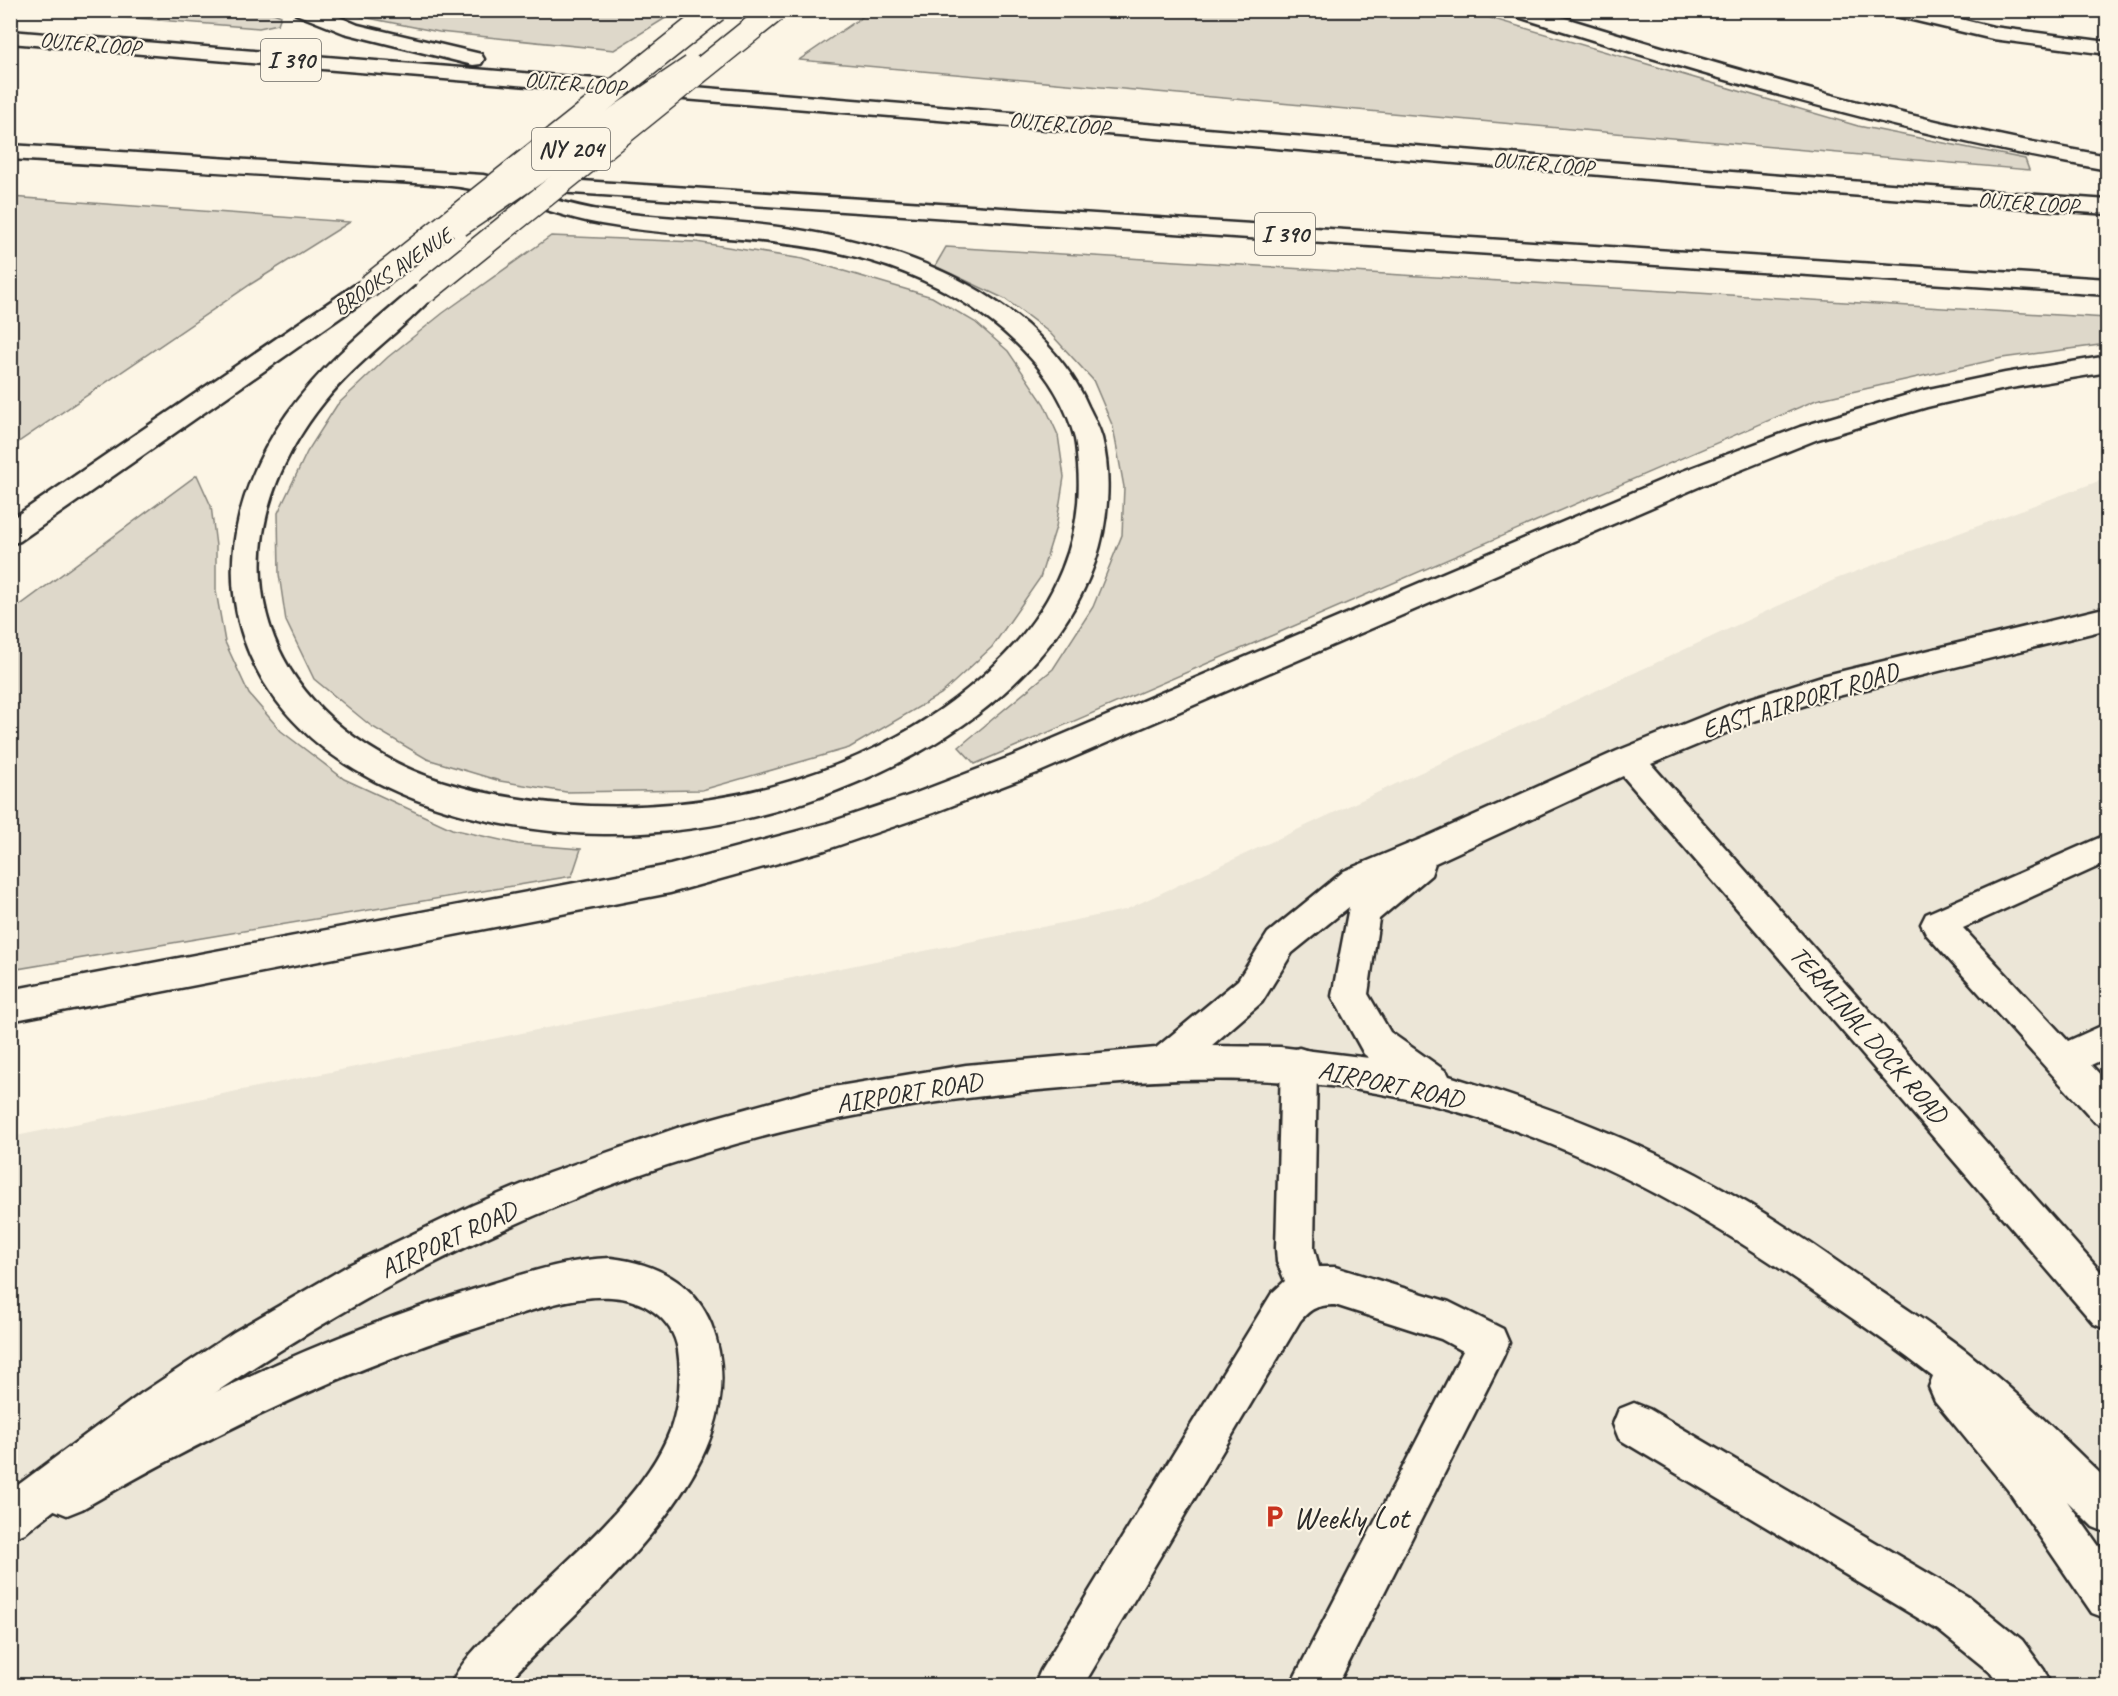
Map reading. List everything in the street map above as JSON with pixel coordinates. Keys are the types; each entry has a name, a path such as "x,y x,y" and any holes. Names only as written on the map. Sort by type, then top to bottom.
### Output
{"main road":[{"path":"303,10 351,28 571,83"},
{"path":"368,287 716,10"},
{"path":"1516,10 1845,108 1990,142 2108,163"},
{"path":"1894,10 1994,33 2108,48"},
{"path":"462,180 597,217 776,233 841,245 926,273 989,306 1039,348 1065,383 1084,423 1094,465 1095,489 1088,539 1080,566 1053,615 1027,651 977,699 911,743 869,764 816,786 740,808 657,820 615,821 540,816 464,802 430,791 368,764 324,730 287,693 264,655 251,615 246,576 253,512 271,463 283,440 298,417 334,374 426,291 774,11"},
{"name":"BROOKS AVENUE","path":"10,534 774,11"},
{"name":"OUTER LOOP","path":"10,37 1781,183 2108,207"},
{"name":"I 390","path":"10,152 2108,287"},
{"path":"10,1006 670,879 825,837 922,804 1026,764 1693,478 1809,433 1954,392 2047,373 2108,364"},
{"name":"EAST AIRPORT ROAD","path":"1163,1064 1251,991 1280,943 1356,881 1440,846 1711,724 1783,699 2108,618"},
{"name":"TERMINAL DOCK ROAD","path":"1628,760 2108,1310"},
{"name":"EAST AIRPORT ROAD","path":"1440,846 1363,912 1350,996 1377,1043 1447,1094"},
{"path":"2108,847 1938,924 2108,1110"},
{"path":"2063,1061 2108,1039"},
{"name":"AIRPORT ROAD","path":"10,1518 128,1427 251,1344 382,1269 446,1237 565,1187 702,1137 847,1101 974,1080 1163,1064 1240,1061 1299,1064 1358,1072 1447,1094 1555,1129 1632,1161 1708,1200 1860,1300"},
{"path":"1299,1064 1295,1248 1301,1276 1307,1288"},
{"path":"10,1530 112,1467 194,1422 273,1384 360,1347 453,1315 573,1282 602,1278 626,1279 647,1286 667,1296 690,1321 697,1340 701,1359 701,1381 698,1405 689,1433 675,1464 631,1524 603,1555 530,1624 473,1686"},
{"path":"1057,1686 1286,1307 1296,1295 1307,1288 1320,1285 1335,1286 1449,1322 1489,1343 1313,1686"},
{"path":"1860,1300 1954,1368 2052,1457 2108,1512"},
{"path":"1860,1300 1922,1358 1971,1412 2023,1475 2108,1597"},
{"path":"1634,1424 1954,1614 2006,1656 2028,1686"}],"shaded area":[{"path":"266,10 281,16 278,24 259,28 45,11"},
{"path":"345,11 677,11 614,50 439,32 363,17"},
{"path":"871,11 1467,11 1858,126 2025,159 2029,170 799,60"},
{"path":"10,197 350,222 251,284 11,447"},
{"path":"551,236 696,242 803,259 932,297 975,322 1008,351 1044,404 1058,435 1064,477 1056,527 1040,578 992,647 941,694 849,748 702,790 566,792 500,781 427,759 371,726 314,679 286,621 279,574 278,513 307,452 337,405 388,357 443,313"},
{"path":"946,247 2107,318 2107,344 2002,358 1816,400 975,764 959,747 1053,669 1093,607 1122,535 1124,487 1113,427 1093,380 1050,333 1005,299 935,266"},
{"path":"197,475 211,506 216,546 216,591 225,642 249,694 281,731 344,779 452,829 518,844 581,849 572,876 11,970 11,612"},
{"path":"2107,478 2107,1685 11,1686 11,1137 1125,910 1836,579"}],"place":[{"name":"Weekly Lot","path":"1275,1517"}]}
